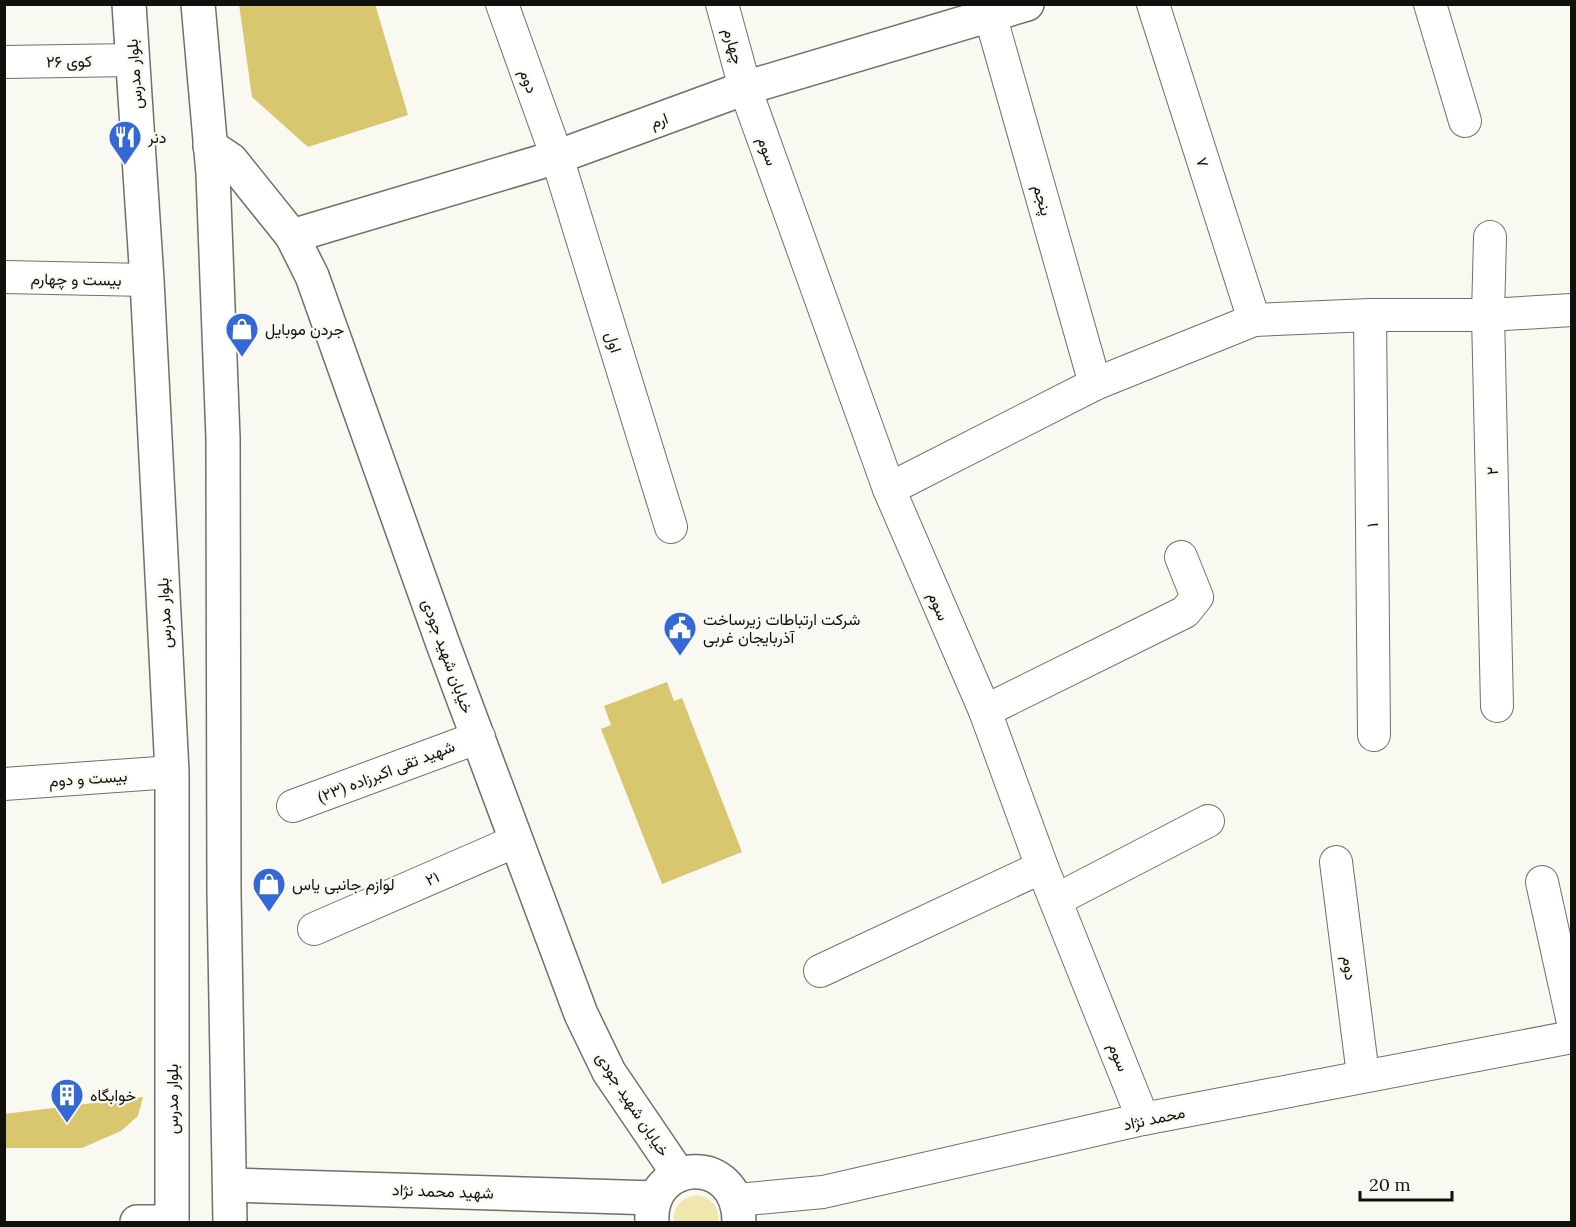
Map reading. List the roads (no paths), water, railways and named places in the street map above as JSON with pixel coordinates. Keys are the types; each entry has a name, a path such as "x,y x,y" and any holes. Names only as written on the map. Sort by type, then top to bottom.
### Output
{"street":[{"name":"بلوار مدرس","path":"129,4 147,280 172,772 172,1222"},
{"path":"198,4 210,146 223,438 224,894 230,1222"},
{"name":"دوم","path":"502,4 557,157"},
{"name":"چهارم","path":"722,4 745,88"},
{"name":"ارم","path":"292,236 557,157 745,88 989,10 1027,4"},
{"name":"۷","path":"1153,4 1254,320"},
{"path":"1430,4 1465,121"},
{"name":"پنجم","path":"989,10 1095,384"},
{"name":"کوی ۲۶","path":"4,62 133,60"},
{"name":"سوم","path":"745,88 889,489 985,711 1042,867 1143,1119"},
{"name":"خیابان شهید جودی","path":"210,146 231,160 292,236 312,276 443,644 581,1014 609,1072 679,1175"},
{"name":"اول","path":"557,157 671,527"},
{"name":"۲","path":"1490,237 1488,315 1497,706"},
{"name":"بیست و چهارم","path":"4,277 147,280"},
{"path":"889,489 1095,384 1254,320 1370,315 1488,315 1572,310"},
{"name":"۱","path":"1370,315 1374,735"},
{"path":"985,711 1185,612 1197,597 1181,557"},
{"name":"شهید تقی اکبرزاده (۲۳)","path":"293,806 478,737"},
{"path":"172,772 224,769"},
{"name":"بیست و دوم","path":"4,784 172,772"},
{"path":"1056,900 1208,821"},
{"name":"۲۱","path":"314,929 516,841"},
{"name":"دوم","path":"1336,862 1363,1075"},
{"path":"820,971 1042,867"},
{"path":"1542,882 1572,1018"},
{"name":"محمد نژاد","path":"738,1215 823,1192 1143,1119 1363,1075 1572,1037"},
{"path":"653,1210 669,1180 679,1175 702,1172 723,1181 738,1215"},
{"name":"شهید محمد نژاد","path":"230,1185 653,1210"},
{"path":"137,1222 172,1222"}],"place":[{"name":"دنر","path":"125,166"},
{"name":"جردن موبایل","path":"242,358"},
{"name":"شرکت ارتباطات زیرساخت آذربایجان غربی","path":"680,657"},
{"name":"لوازم جانبی یاس","path":"269,913"},
{"name":"خوابگاه","path":"67,1124"}]}
